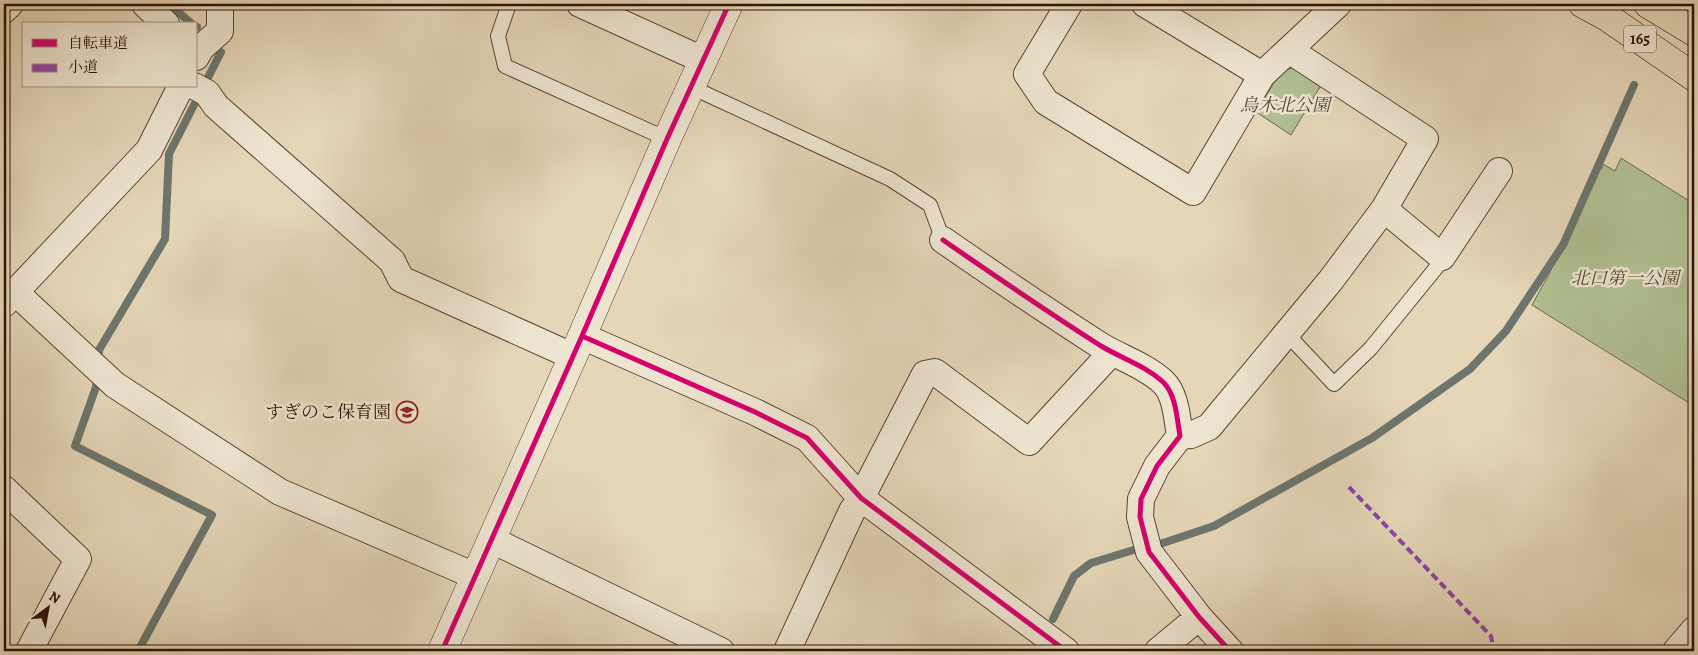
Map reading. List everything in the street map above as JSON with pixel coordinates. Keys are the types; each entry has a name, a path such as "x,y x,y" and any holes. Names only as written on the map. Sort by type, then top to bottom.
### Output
{"highway":[{"name":"165","path":"1584,4 1607,17 1694,77"},
{"name":"165","path":"1648,4 1694,32"}],"street":[{"path":"4,10 10,4"},
{"path":"145,4 164,22"},
{"path":"198,50 220,31 220,4"},
{"path":"580,4 703,60"},
{"path":"442,651 667,139 729,4"},
{"path":"1069,4 1027,74 1046,102 1193,192 1262,75 1338,4"},
{"path":"1145,4 1262,75"},
{"path":"1180,436 1191,435 1209,426 1332,280 1384,209 1425,139 1289,50"},
{"path":"180,88 148,150 9,298 115,385 280,492 474,576"},
{"path":"201,90 216,106 392,261 401,279 755,412 800,434 806,438 862,498 1066,651"},
{"path":"1384,209 1442,257 1499,171"},
{"path":"943,240 1028,300 1164,382 1171,393 1180,436 1157,466 1141,499 1140,517 1149,552 1199,617 1230,651"},
{"path":"787,651 852,511 862,498 925,374 935,372 1029,442 1112,352"},
{"path":"4,489 78,559 29,651"},
{"path":"492,540 721,651"},
{"path":"1158,651 1199,617"},
{"path":"1676,651 1694,630"}],"lane":[{"path":"509,4 498,36 506,66 667,139"},
{"path":"692,87 890,179 930,205 943,240"},
{"path":"1287,334 1334,384 1371,348 1440,263 1442,257"}],"green space":[{"name":"烏木北公園","path":"1300,66 1323,82 1291,135 1256,112 1281,71"},
{"name":"北口第一公園","path":"1621,158 1694,204 1694,406 1532,305 1549,274 1599,169 1601,169 1603,164 1615,171"}],"waterway":[{"path":"169,4 190,22"},
{"path":"98,362 99,350 165,239 169,154 221,52"},
{"path":"1163,543 1214,526 1372,438 1470,369 1506,331 1563,245 1634,85"},
{"path":"97,376 96,387 75,446 212,515 138,651"},
{"path":"1053,619 1074,576 1091,563 1137,549"}],"marked path":[{"path":"1349,487 1491,636 1494,651"}],"cycle path":[{"path":"442,651 667,139 729,4"},
{"path":"943,240 1101,346 1149,371 1167,387 1175,407 1180,436 1157,466 1141,499 1140,517 1149,552 1199,617 1230,651"},
{"path":"582,336 755,412 807,438 861,498 1066,651"}],"place":[{"name":"すぎのこ保育園","path":"407,412"}]}
